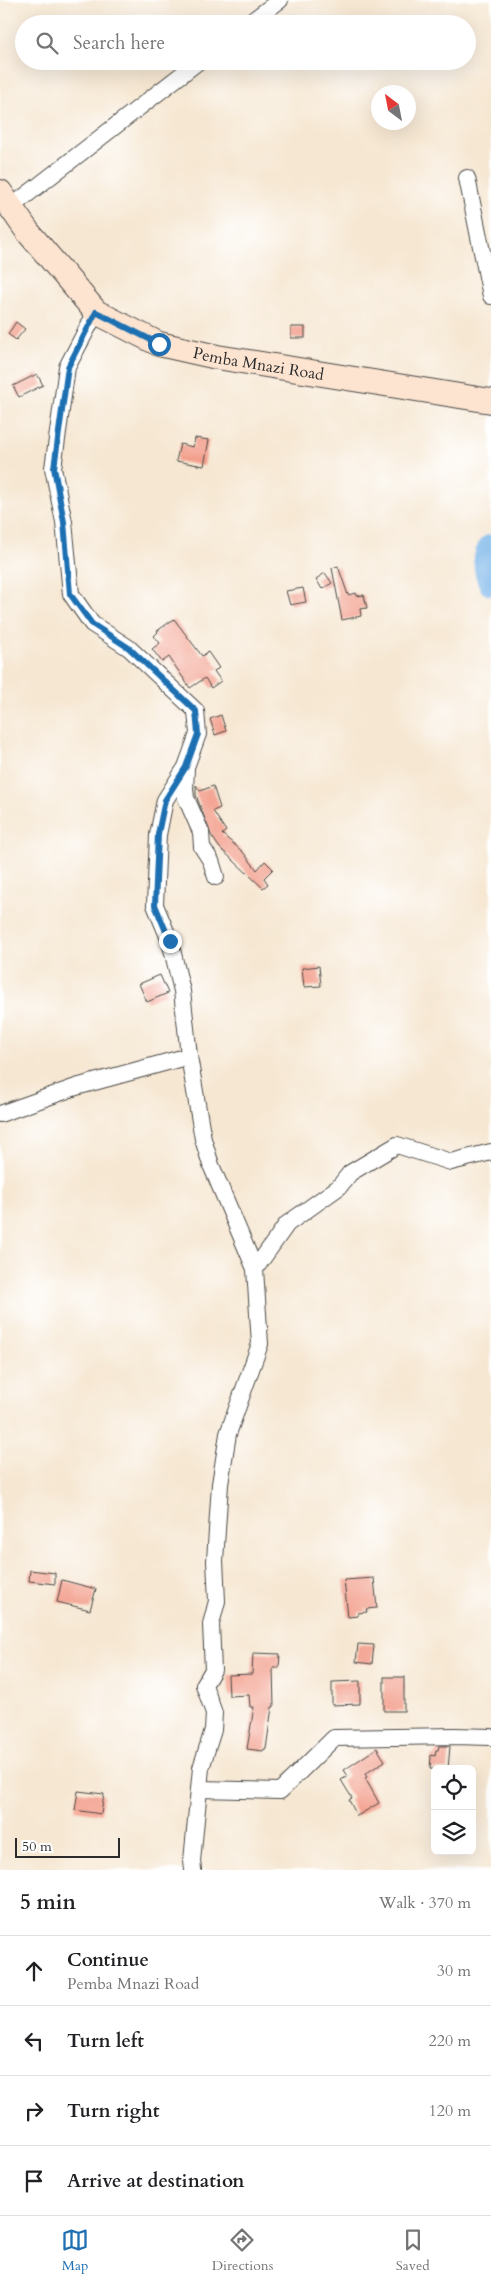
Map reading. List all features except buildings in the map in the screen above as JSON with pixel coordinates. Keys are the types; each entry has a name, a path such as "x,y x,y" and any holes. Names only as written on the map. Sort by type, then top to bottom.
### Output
{"main road":[{"name":"Pemba Mnazi Road","path":"5,199 28,232 96,312 159,344 217,357 491,401"}],"street":[{"path":"260,15 280,0"},
{"path":"5,199 186,70"},
{"path":"467,178 491,296"},
{"path":"96,312 68,367 54,468 64,522 70,594 92,624 129,648 196,711 198,734 186,767 165,800 158,834 154,882 155,905 170,941 182,991 203,1139 210,1165 255,1269 260,1344 228,1434 220,1484 215,1561 217,1600 211,1624 213,1670 204,1685 214,1713 213,1730 201,1768 192,1861 193,1870"},
{"path":"186,767 184,789 186,798 201,832 202,847 211,861 216,877"},
{"path":"3,1110 76,1087 190,1056"},
{"path":"255,1269 287,1224 340,1187 350,1173 397,1145 451,1162 491,1152"},
{"path":"199,1789 280,1792 334,1738 491,1737"}],"waterway":[{"path":"491,547 488,551 486,565 491,583"}],"route":[{"path":"159,344 96,312 68,367 54,468 64,522 70,594 92,624 129,648 196,711 198,734 186,767 165,800 158,834 154,882 155,905 170,941"}]}
